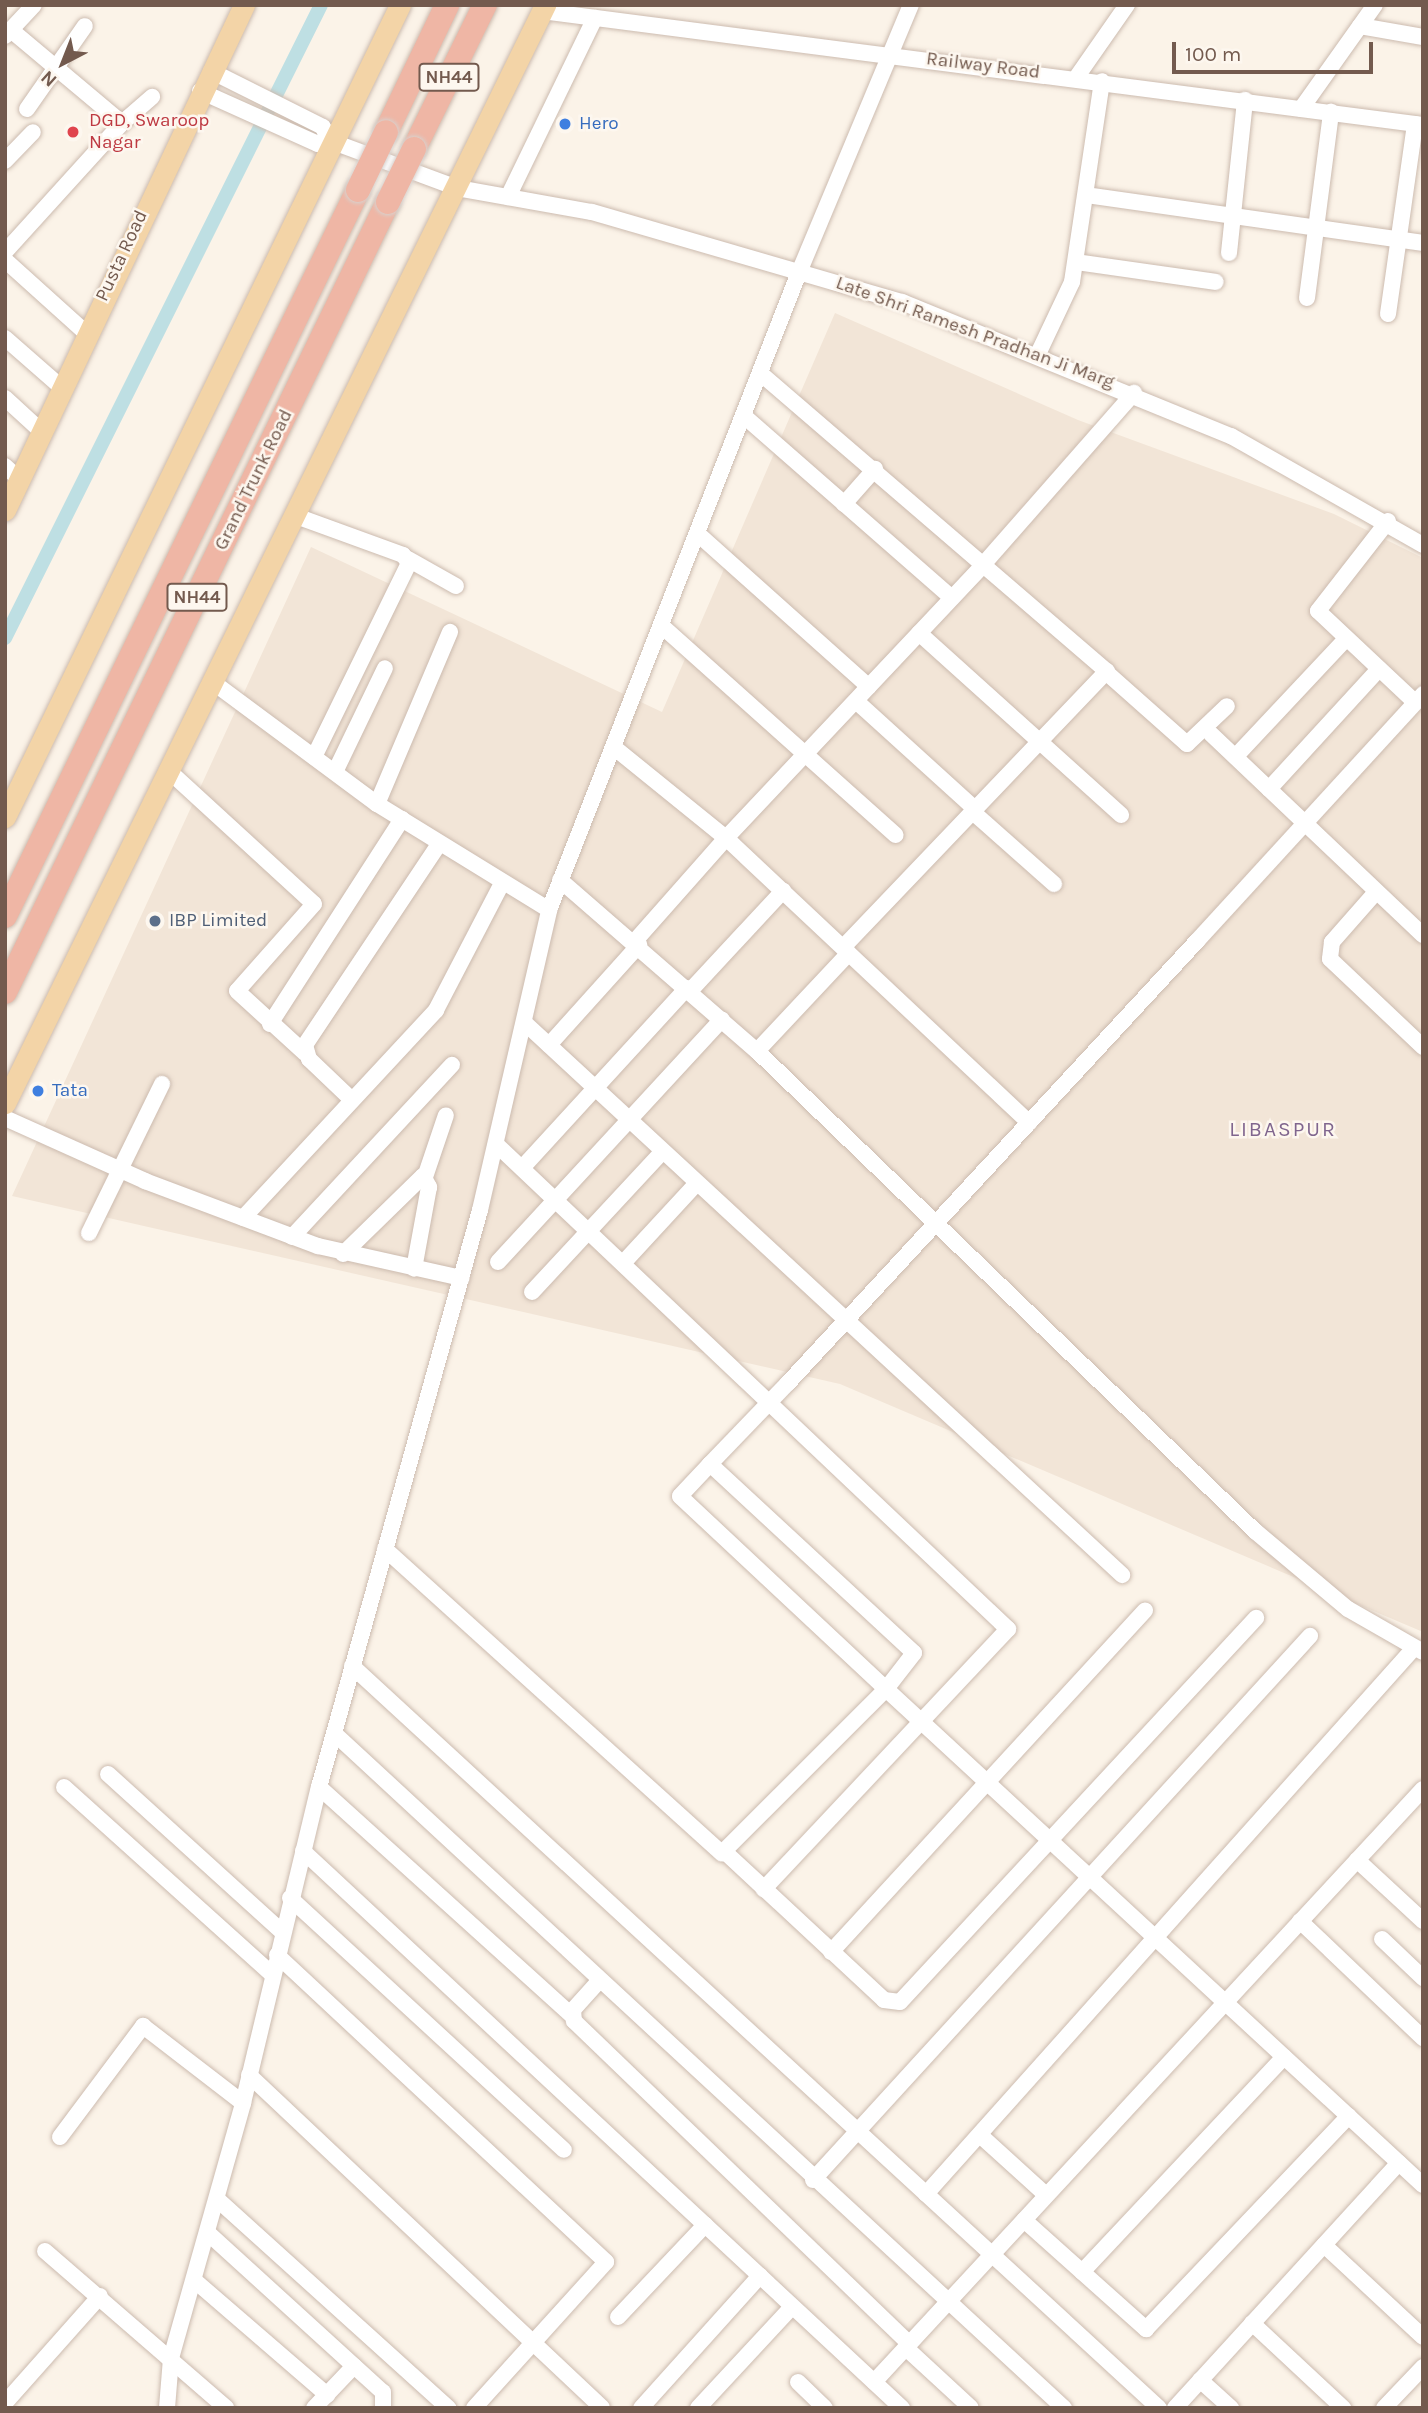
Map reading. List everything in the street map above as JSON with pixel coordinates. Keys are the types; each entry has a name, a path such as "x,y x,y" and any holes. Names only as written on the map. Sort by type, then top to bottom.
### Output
{"highway":[{"name":"Grand Trunk Road","path":"5,916 447,5"},
{"name":"Grand Trunk Road","path":"5,992 485,5"}],"main road":[{"name":"Pusta Road","path":"5,510 12,473 41,431 200,91 244,5"},
{"path":"5,817 330,141 400,5"},
{"path":"5,1103 544,8"}],"street":[{"path":"34,5 8,33 54,66 122,123"},
{"path":"167,2408 172,2358 243,2103 290,1898 319,1787 497,1145 526,1024 549,910 616,749 800,270 911,5"},
{"path":"1076,78 1127,5"},
{"path":"1301,109 1375,5"},
{"name":"Railway Road","path":"544,8 595,18 1102,81 1419,124"},
{"path":"508,197 595,18"},
{"path":"27,109 54,66 85,26"},
{"path":"1360,26 1423,37"},
{"path":"200,91 318,144 330,141 323,127 211,71"},
{"path":"1038,354 1076,262 1102,81"},
{"path":"5,252 122,123 152,97"},
{"path":"1229,253 1245,100"},
{"path":"1307,298 1331,112"},
{"path":"1388,314 1419,124"},
{"path":"5,161 33,132"},
{"name":"Late Shri Ramesh Pradhan Ji Marg","path":"330,141 457,188 592,212 800,270 1038,354 1134,393 1388,521 1423,545"},
{"path":"1086,195 1423,243"},
{"path":"5,260 86,333"},
{"path":"1076,262 1216,282"},
{"path":"5,338 61,387"},
{"path":"760,373 984,563 1186,744 1227,706"},
{"path":"549,1045 726,838 952,598 1134,393"},
{"path":"5,398 41,431"},
{"path":"744,416 952,598"},
{"path":"844,504 875,469"},
{"path":"296,516 408,559 456,586"},
{"path":"1388,521 1318,606 1346,639 1379,669 1419,698 1029,1123 680,1496 1423,2185"},
{"path":"698,534 869,687"},
{"path":"314,757 408,559"},
{"path":"663,626 896,835"},
{"path":"377,804 450,632"},
{"path":"919,633 1121,815"},
{"path":"1236,756 1346,639"},
{"path":"335,772 385,668"},
{"path":"1269,789 1379,669"},
{"path":"757,1051 846,950 1107,673"},
{"path":"214,683 377,804 501,885 549,910"},
{"path":"856,701 1054,884"},
{"path":"1211,734 1423,935"},
{"path":"616,749 726,838 1029,1123"},
{"path":"170,772 314,904 237,991 352,1100"},
{"path":"270,1024 402,820"},
{"path":"305,1053 308,1039 439,844"},
{"path":"561,880 637,943 757,1051 938,1221 1255,1531 1348,1609 1419,1650 1155,1938 981,2136 926,2194"},
{"path":"243,1218 436,1010 501,885"},
{"path":"523,1168 783,891"},
{"path":"1376,892 1332,942 1330,959 1423,1047"},
{"path":"498,1262 722,1019"},
{"path":"526,1024 1122,1575"},
{"path":"292,1237 452,1065"},
{"path":"89,1233 162,1084"},
{"path":"414,1269 429,1187 425,1177 446,1115"},
{"path":"5,1118 120,1170 292,1237 343,1254 461,1278"},
{"path":"497,1145 625,1261 1008,1629 924,1722 764,1889"},
{"path":"532,1292 663,1151"},
{"path":"343,1254 414,1179 425,1177"},
{"path":"625,1261 696,1183"},
{"path":"710,1464 914,1653 886,1689 726,1853"},
{"path":"385,1549 726,1853 888,2003 900,2002 1053,1842 1256,1618"},
{"path":"831,1952 1145,1610"},
{"path":"813,2180 857,2129 1093,1879 1310,1636"},
{"path":"352,1667 1158,2408"},
{"path":"335,1734 813,2180 1064,2408"},
{"path":"108,1774 282,1932"},
{"path":"64,1787 273,1975"},
{"path":"319,1787 572,2016 971,2408"},
{"path":"874,2382 1423,1789"},
{"path":"303,1851 902,2408"},
{"path":"1357,1860 1423,1921"},
{"path":"290,1898 564,2150"},
{"path":"1300,1921 1423,2038"},
{"path":"1382,1939 1423,1978"},
{"path":"277,1955 603,2255 606,2267 474,2408"},
{"path":"572,2016 599,1981"},
{"path":"60,2137 143,2026 243,2103"},
{"path":"1082,2272 1284,2057"},
{"path":"249,2076 602,2408"},
{"path":"1024,2220 1150,2327 1349,2116"},
{"path":"981,2136 1046,2195"},
{"path":"1175,2408 1399,2163"},
{"path":"217,2199 448,2408"},
{"path":"618,2318 705,2225"},
{"path":"208,2233 383,2392 383,2408"},
{"path":"1324,2245 1423,2337"},
{"path":"45,2250 172,2358 226,2408"},
{"path":"641,2408 760,2276"},
{"path":"194,2280 327,2395"},
{"path":"5,2403 100,2297"},
{"path":"698,2408 793,2307"},
{"path":"1252,2323 1343,2408"},
{"path":"314,2408 354,2365"},
{"path":"1384,2408 1423,2367"},
{"path":"1200,2380 1231,2408"},
{"path":"799,2382 825,2408"}],"shaded area":[{"path":"835,313 1078,420 1334,514 1423,558 1423,1632 840,1384 12,1196 311,547 662,712"}],"waterway":[{"path":"5,638 321,5"}],"place":[{"name":"Hero","path":"565,124"},
{"name":"DGD, Swaroop Nagar","path":"73,132"},
{"name":"IBP Limited","path":"155,921"},
{"name":"Tata","path":"38,1091"}],"district":[{"name":"LIBASPUR","path":"1283,1129"}]}
